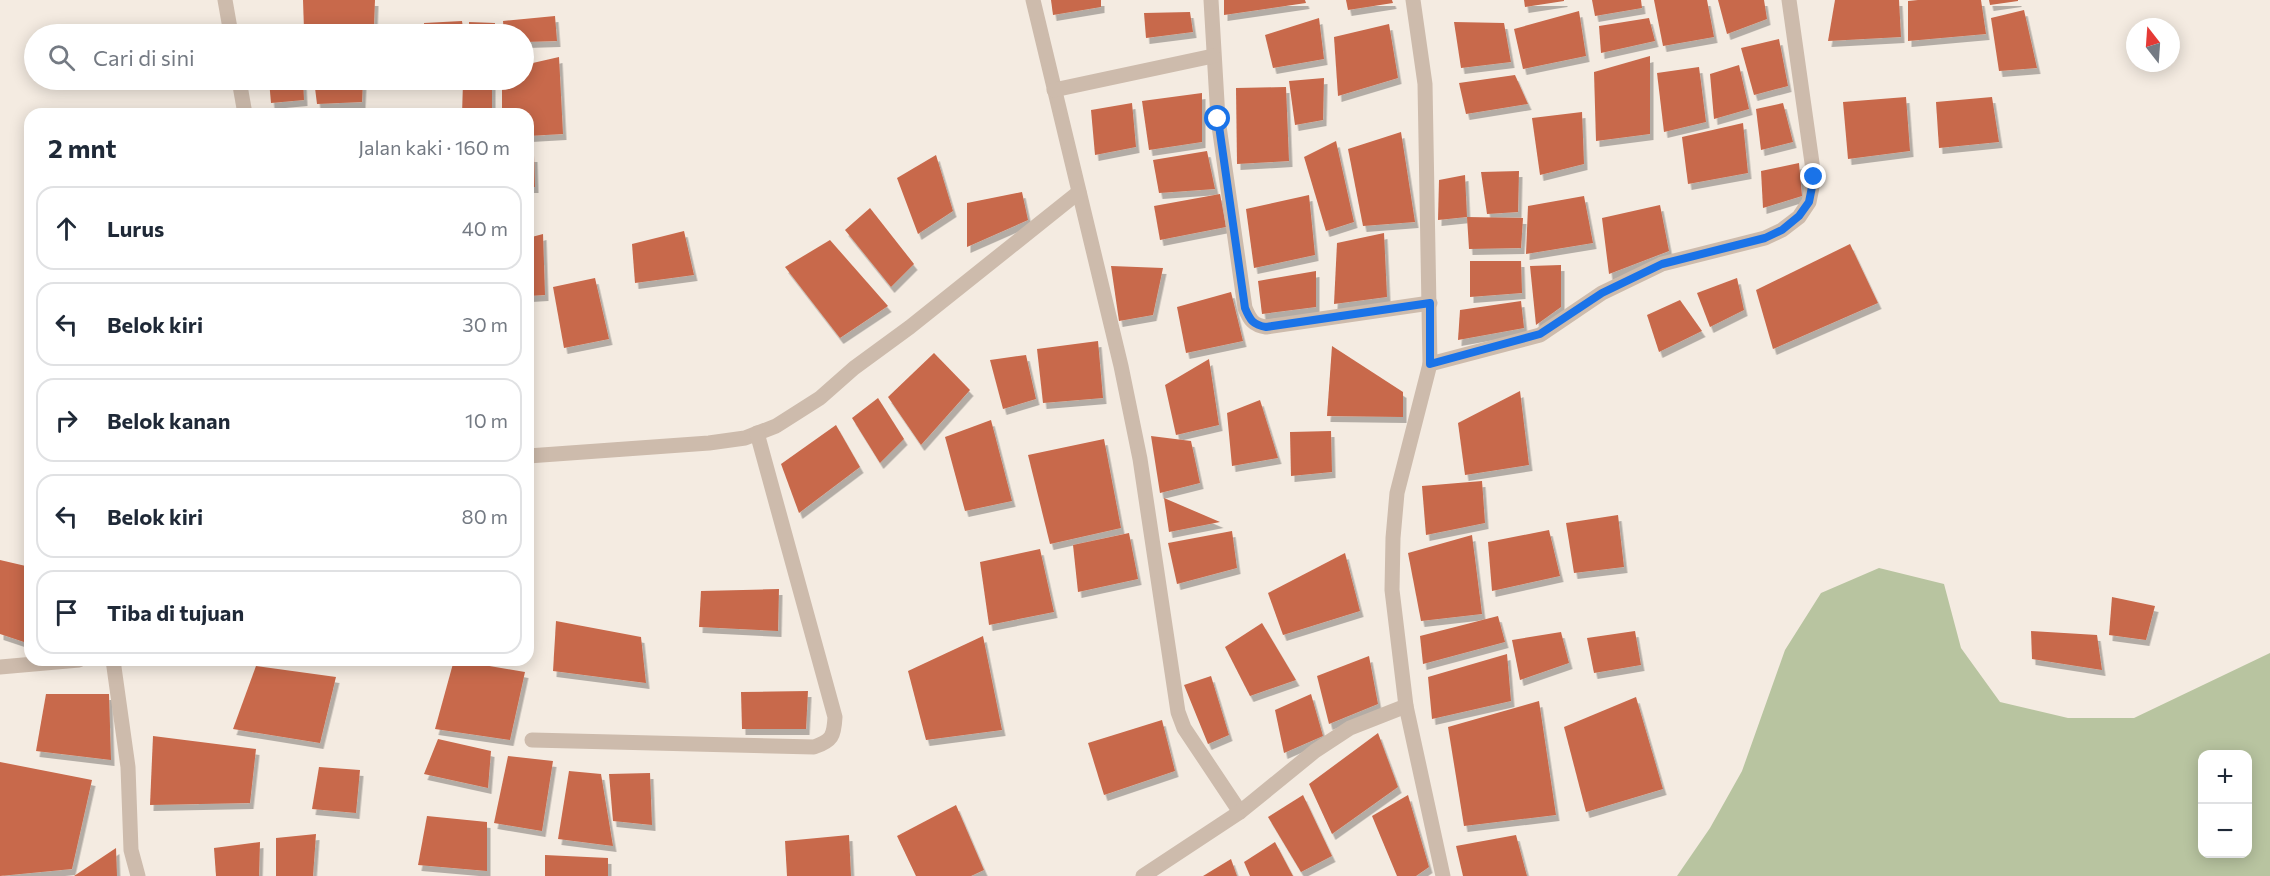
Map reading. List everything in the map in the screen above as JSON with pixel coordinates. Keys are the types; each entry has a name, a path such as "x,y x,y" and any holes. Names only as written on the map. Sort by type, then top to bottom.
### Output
{"street":[{"path":"225,0 229,24"},
{"path":"1032,0 1121,366 1140,459 1178,712 1184,728 1240,812"},
{"path":"1211,0 1218,119 1245,308 1250,319 1255,325 1266,327 1430,303"},
{"path":"1413,0 1425,84 1430,364 1397,493 1392,590 1406,706 1443,876"},
{"path":"1430,364 1540,334 1602,293 1662,264 1765,238 1782,230 1799,216 1809,202 1814,177 1789,0"},
{"path":"1054,90 1213,56"},
{"path":"241,90 244,108"},
{"path":"534,456 709,443 745,438 776,426 820,398 854,368 910,327 1078,192"},
{"path":"532,740 814,747 827,742 834,731 835,717 757,433"},
{"path":"0,667 24,665"},
{"path":"114,666 128,767 131,850 138,876"},
{"path":"1143,876 1240,812 1315,751 1350,728 1406,706"}],"green space":[{"path":"1879,568 1944,584 1961,648 2000,702 2068,718 2134,718 2270,653 2270,876 1677,876 1710,828 1742,771 1785,650 1821,593"}],"building":[{"path":"303,0 375,0 374,24 304,24"},
{"path":"1051,0 1101,0 1101,7 1053,15"},
{"path":"1224,0 1305,0 1306,3 1224,15"},
{"path":"1346,0 1392,0 1393,3 1348,10"},
{"path":"1524,0 1564,0 1564,1 1525,7"},
{"path":"1592,0 1641,0 1642,8 1595,16"},
{"path":"1654,0 1707,0 1714,37 1663,46"},
{"path":"1718,0 1764,0 1767,19 1727,34"},
{"path":"1835,0 1899,0 1901,37 1828,41"},
{"path":"1981,0 1986,34 1908,41 1908,1"},
{"path":"1989,0 2018,0 2018,1 1990,5"},
{"path":"2024,10 2037,68 1999,71 1991,18"},
{"path":"1579,11 1586,56 1523,69 1514,29"},
{"path":"1190,12 1193,32 1146,38 1144,13"},
{"path":"555,16 557,41 534,42 534,24 503,24 503,21"},
{"path":"1319,18 1324,59 1273,68 1265,35"},
{"path":"1649,18 1655,41 1601,53 1599,26"},
{"path":"462,21 462,24 424,24"},
{"path":"469,22 495,23 495,24 469,24"},
{"path":"1454,22 1504,23 1511,62 1461,68"},
{"path":"1389,24 1398,78 1338,96 1334,37"},
{"path":"1779,39 1788,86 1754,95 1741,48"},
{"path":"1650,56 1650,134 1596,141 1594,72"},
{"path":"559,57 563,134 534,136 534,108 502,108 502,90 534,90 534,63"},
{"path":"1739,65 1749,109 1714,119 1710,74"},
{"path":"1699,67 1706,122 1664,132 1657,73"},
{"path":"1515,75 1528,104 1466,114 1459,83"},
{"path":"1324,78 1323,120 1295,125 1289,81"},
{"path":"1286,87 1289,161 1237,164 1236,88"},
{"path":"270,90 304,90 304,100 271,103"},
{"path":"315,90 363,90 362,102 317,104"},
{"path":"463,90 492,90 492,108 462,108"},
{"path":"1202,93 1202,142 1149,150 1142,101"},
{"path":"1906,97 1910,151 1848,159 1843,102"},
{"path":"1992,97 1999,142 1939,148 1936,102"},
{"path":"1132,103 1136,147 1095,155 1091,110"},
{"path":"1783,103 1793,142 1761,150 1756,109"},
{"path":"1582,112 1584,164 1540,175 1532,118"},
{"path":"1743,123 1748,173 1688,184 1682,137"},
{"path":"1401,132 1415,222 1363,226 1348,149"},
{"path":"1336,141 1354,222 1326,231 1304,157"},
{"path":"1207,151 1215,189 1159,193 1153,160"},
{"path":"936,155 953,211 918,234 897,178"},
{"path":"1799,163 1802,196 1763,208 1761,171"},
{"path":"1519,171 1518,212 1487,214 1481,172"},
{"path":"1465,175 1467,217 1438,220 1439,180"},
{"path":"1022,192 1028,220 967,247 967,203"},
{"path":"1220,194 1226,227 1160,240 1154,206"},
{"path":"1309,195 1315,255 1254,268 1246,209"},
{"path":"1584,196 1593,243 1526,254 1528,206"},
{"path":"1660,205 1669,251 1609,274 1602,218"},
{"path":"870,208 914,264 891,287 845,230"},
{"path":"1467,217 1523,218 1521,248 1469,249"},
{"path":"684,231 694,275 635,283 632,244"},
{"path":"1384,233 1387,297 1334,304 1337,243"},
{"path":"543,234 545,295 534,296 534,236"},
{"path":"830,240 888,306 840,338 785,267"},
{"path":"1850,244 1878,303 1773,349 1756,290"},
{"path":"1470,261 1521,261 1522,293 1470,297"},
{"path":"1561,265 1561,307 1536,325 1530,266"},
{"path":"1111,266 1163,268 1153,315 1119,321"},
{"path":"1316,271 1316,307 1262,314 1258,281"},
{"path":"595,278 609,339 564,348 553,287"},
{"path":"1737,278 1744,310 1710,327 1697,293"},
{"path":"1231,292 1243,341 1186,353 1177,307"},
{"path":"1680,300 1702,331 1659,352 1647,315"},
{"path":"1521,301 1524,328 1458,340 1460,310"},
{"path":"1098,341 1103,398 1043,403 1037,349"},
{"path":"1332,346 1403,392 1403,417 1327,416"},
{"path":"934,353 970,390 921,445 888,397"},
{"path":"1026,355 1036,399 1003,409 990,360"},
{"path":"1209,359 1219,425 1176,435 1165,385"},
{"path":"1520,391 1529,465 1465,475 1458,423"},
{"path":"878,398 904,439 880,463 852,418"},
{"path":"1260,400 1278,458 1232,466 1227,413"},
{"path":"991,420 1012,501 965,511 945,437"},
{"path":"836,425 860,467 799,513 781,464"},
{"path":"1331,431 1332,472 1291,476 1290,432"},
{"path":"1151,436 1191,441 1200,483 1160,493"},
{"path":"1104,439 1121,528 1050,544 1028,455"},
{"path":"1482,481 1485,523 1426,535 1422,486"},
{"path":"1164,498 1220,522 1169,532"},
{"path":"1618,515 1624,567 1574,573 1566,523"},
{"path":"1549,530 1560,576 1492,591 1488,542"},
{"path":"1232,531 1237,568 1177,584 1168,543"},
{"path":"1129,533 1138,579 1078,592 1073,545"},
{"path":"1472,535 1482,614 1421,621 1408,553"},
{"path":"1040,549 1054,612 989,625 980,562"},
{"path":"1345,553 1360,611 1283,635 1268,593"},
{"path":"0,560 24,566 24,642 0,634"},
{"path":"779,589 778,631 699,627 701,591"},
{"path":"2112,597 2155,606 2146,640 2109,635"},
{"path":"1498,616 1505,642 1423,664 1420,636"},
{"path":"556,621 641,637 646,683 553,671"},
{"path":"1262,623 1296,680 1250,696 1225,647"},
{"path":"1635,631 1641,665 1594,673 1587,638"},
{"path":"2031,631 2097,635 2102,670 2032,659"},
{"path":"1561,632 1569,663 1520,680 1512,640"},
{"path":"983,636 1002,730 926,740 908,671"},
{"path":"1507,654 1511,701 1432,719 1428,677"},
{"path":"1369,656 1378,704 1329,724 1317,676"},
{"path":"256,666 336,677 320,743 233,729"},
{"path":"452,666 490,666 525,672 510,740 435,729"},
{"path":"1211,676 1229,735 1208,744 1184,685"},
{"path":"808,691 806,729 742,729 741,692"},
{"path":"46,694 109,694 111,760 36,751"},
{"path":"1311,694 1323,736 1284,753 1275,710"},
{"path":"1636,697 1663,789 1586,812 1564,727"},
{"path":"1539,701 1556,815 1464,826 1448,727"},
{"path":"1162,720 1175,771 1104,795 1088,743"},
{"path":"1378,733 1398,787 1332,834 1309,784"},
{"path":"153,736 256,749 250,803 150,805"},
{"path":"438,739 491,751 488,788 424,774"},
{"path":"508,756 553,761 542,831 494,823"},
{"path":"0,762 92,780 72,869 0,876"},
{"path":"319,767 360,770 356,813 312,809"},
{"path":"569,771 601,774 613,846 558,839"},
{"path":"650,773 652,825 613,821 609,774"},
{"path":"1303,795 1332,856 1301,872 1268,817"},
{"path":"1408,795 1429,867 1416,876 1397,876 1372,816"},
{"path":"956,805 984,870 971,876 916,876 897,836"},
{"path":"427,816 487,822 487,871 418,865"},
{"path":"316,834 313,876 276,876 276,838"},
{"path":"849,835 851,876 787,876 785,841"},
{"path":"1516,835 1527,876 1463,876 1456,846"},
{"path":"260,842 259,876 216,876 214,848"},
{"path":"1275,842 1293,876 1250,876 1244,862"},
{"path":"116,848 117,876 74,876"},
{"path":"545,855 608,858 608,876 545,876"},
{"path":"1231,859 1237,876 1203,876"}],"route":[{"path":"1218,119 1245,308 1255,325 1266,327 1430,303 1430,364 1540,334 1581,305 1662,264 1765,238 1782,230 1799,216 1809,202 1814,177"}]}
